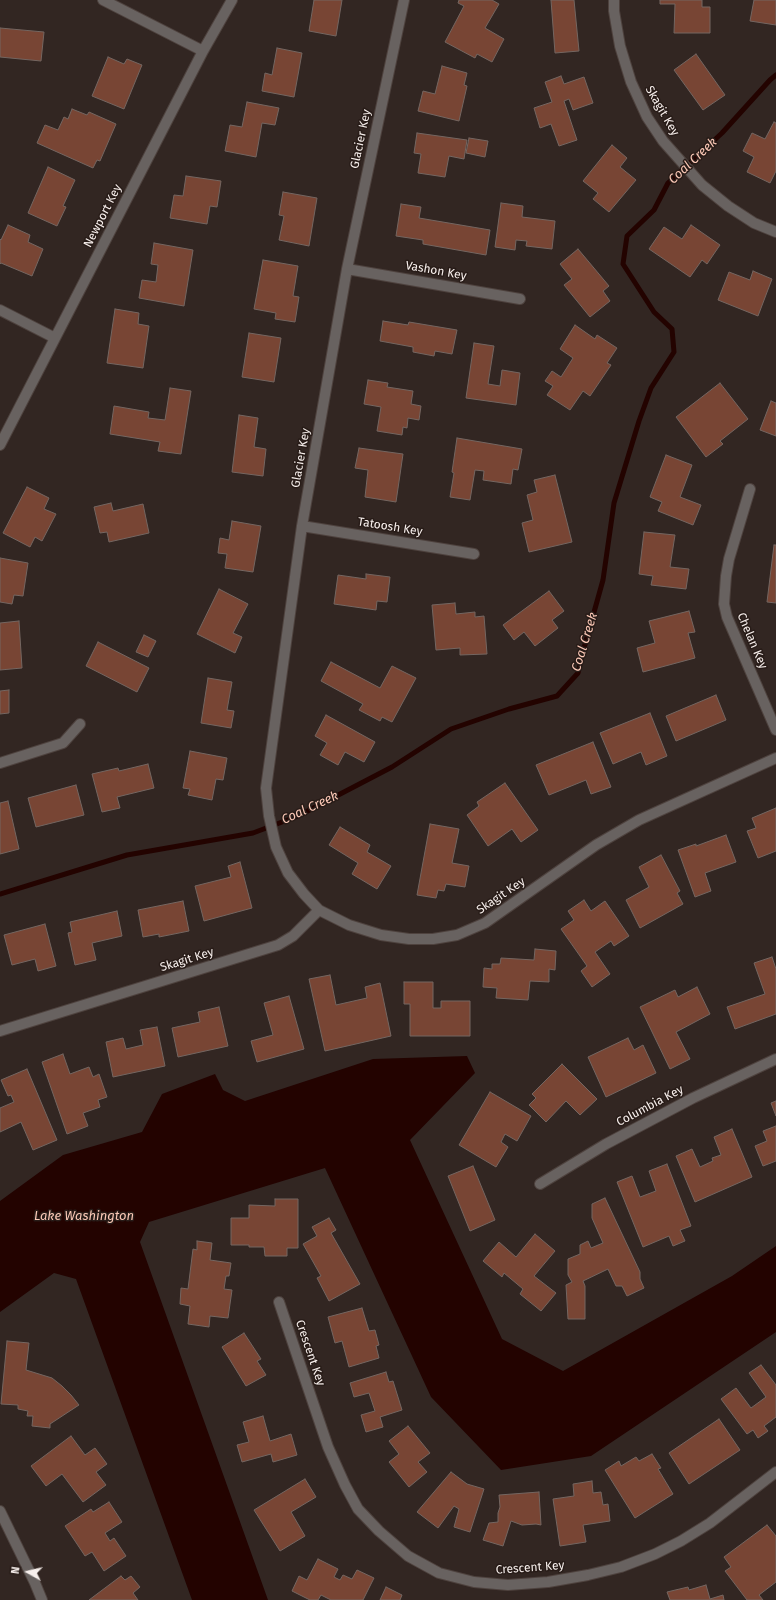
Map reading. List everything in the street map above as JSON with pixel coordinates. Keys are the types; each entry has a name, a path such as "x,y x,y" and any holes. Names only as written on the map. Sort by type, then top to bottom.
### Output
{"street":[{"path":"103,0 203,51"},
{"name":"Newport Key","path":"0,445 203,51 232,0"},
{"name":"Glacier Key","path":"319,910 288,874 274,840 269,816 266,788 302,526 347,269 404,0"},
{"name":"Skagit Key","path":"614,0 614,11 620,46 630,82 647,117 663,141 693,176 728,206 754,223 776,232"},
{"name":"Vashon Key","path":"347,269 520,299"},
{"path":"0,310 54,338"},
{"name":"Chelan Key","path":"750,489 728,565 724,604 727,617 776,730"},
{"name":"Tatoosh Key","path":"302,526 474,554"},
{"path":"0,763 63,743 80,724"},
{"name":"Skagit Key","path":"0,1031 278,945 293,936 319,910 349,925 381,935 409,939 433,939 457,935 485,923 596,845 639,820 776,758"},
{"name":"Columbia Key","path":"540,1184 620,1137 693,1098 776,1059"},
{"name":"Crescent Key","path":"279,1302 328,1447 344,1485 358,1509 408,1556 439,1573 474,1582 508,1585 548,1582 588,1576 621,1567 655,1554 710,1523 776,1472"},
{"path":"0,1511 35,1582 42,1600"}],"water":[{"name":"Lake Washington","path":"467,1056 475,1073 410,1140 502,1339 563,1371 732,1276 776,1246 776,1332 591,1456 501,1470 431,1397 325,1168 149,1222 140,1242 268,1600 192,1600 76,1279 54,1273 0,1312 0,1201 63,1155 142,1132 162,1094 215,1074 223,1090 245,1101 373,1059"}],"building":[{"path":"314,0 342,0 336,36 309,31"},
{"path":"459,0 492,0 499,4 485,28 504,39 492,62 477,54 475,58 445,42 464,6 458,3"},
{"path":"551,0 574,0 579,51 555,53"},
{"path":"660,0 702,0 702,7 710,7 710,33 674,33 675,4 660,4"},
{"path":"754,0 776,0 776,25 750,21"},
{"path":"0,28 44,32 41,61 0,57"},
{"path":"277,48 302,53 294,97 262,91 265,73 272,75"},
{"path":"696,54 725,95 703,110 674,70"},
{"path":"108,57 124,64 127,59 142,65 124,109 92,96"},
{"path":"442,66 467,73 464,85 467,86 459,121 418,111 423,91 435,94"},
{"path":"561,76 564,84 584,77 593,103 573,110 569,99 564,101 577,140 559,146 551,124 540,128 534,108 552,102 545,82"},
{"path":"247,102 279,108 275,125 262,123 256,157 225,151 230,125 242,127"},
{"path":"72,109 87,115 89,112 116,124 100,161 97,160 93,168 37,143 45,125 58,130 64,117 68,119"},
{"path":"774,122 776,123 776,171 770,183 747,172 754,157 743,151 752,133 765,139"},
{"path":"417,133 467,140 464,159 449,156 445,177 418,173 421,154 414,153"},
{"path":"469,138 488,141 485,157 466,153"},
{"path":"612,145 627,158 620,167 636,180 609,212 593,199 598,193 583,181"},
{"path":"48,167 75,180 63,206 66,207 57,226 28,213"},
{"path":"186,176 221,181 217,207 210,206 207,224 170,218 174,195 183,196"},
{"path":"283,192 317,198 309,246 279,240 284,216 279,215"},
{"path":"501,203 523,206 522,217 555,221 552,249 526,246 527,241 516,240 515,250 495,247"},
{"path":"401,204 421,207 419,218 490,230 486,255 423,244 423,240 396,236"},
{"path":"8,225 30,235 28,242 43,249 32,276 1,263 0,264 0,239 1,240"},
{"path":"691,225 720,245 707,264 702,260 690,277 649,249 664,227 682,239"},
{"path":"154,243 193,250 184,306 139,298 142,280 156,282 158,265 151,264"},
{"path":"578,249 609,286 603,291 610,301 590,317 564,285 572,279 560,264"},
{"path":"263,260 298,266 293,296 299,297 295,322 275,319 276,313 254,309"},
{"path":"753,271 772,279 758,316 718,300 729,272 750,280"},
{"path":"115,309 139,313 138,324 149,326 143,368 107,363"},
{"path":"383,321 408,325 409,322 457,330 452,354 435,351 434,356 413,352 413,347 380,341"},
{"path":"575,325 595,339 597,335 617,348 607,363 611,365 590,396 583,391 570,410 547,395 553,386 545,381 552,371 561,377 573,358 560,349"},
{"path":"249,333 281,338 274,382 242,377"},
{"path":"474,343 494,346 488,384 500,386 502,370 520,373 516,405 466,398"},
{"path":"368,380 388,383 387,387 413,391 411,404 421,406 419,420 408,418 407,428 403,427 402,435 377,431 381,407 364,404"},
{"path":"720,383 748,419 720,441 723,444 706,457 676,417"},
{"path":"170,388 191,391 181,454 158,451 160,442 110,434 114,406 149,412 148,418 165,420"},
{"path":"771,401 776,403 776,436 760,430"},
{"path":"239,415 258,418 254,447 266,449 263,476 232,472"},
{"path":"457,438 522,449 518,470 513,469 511,484 483,480 484,471 475,470 470,500 450,497"},
{"path":"359,448 403,454 396,502 365,497 368,470 355,468"},
{"path":"666,455 692,465 680,497 701,505 693,525 658,511 662,502 650,497"},
{"path":"555,475 572,542 529,552 522,523 533,520 527,495 537,492 534,480"},
{"path":"27,487 49,498 44,509 56,514 42,541 35,537 30,547 3,533"},
{"path":"111,503 113,511 143,504 149,533 109,542 107,532 100,533 94,507"},
{"path":"232,521 261,526 253,572 225,568 227,554 218,553 220,538 229,540"},
{"path":"644,532 675,535 670,567 689,569 686,589 651,585 653,576 639,574"},
{"path":"774,545 776,545 776,603 767,602"},
{"path":"0,558 28,563 23,596 14,595 12,604 0,602"},
{"path":"366,574 390,577 387,602 377,601 376,610 334,604 338,575 366,579"},
{"path":"219,589 248,604 233,633 242,637 235,653 197,634"},
{"path":"549,591 564,611 552,620 558,628 535,646 524,632 514,640 503,625"},
{"path":"455,603 456,614 475,612 475,617 484,616 487,654 460,655 460,648 436,650 432,605"},
{"path":"689,611 695,632 688,633 695,658 643,672 637,648 655,643 649,621"},
{"path":"19,621 22,668 0,670 0,623"},
{"path":"144,635 156,641 148,657 136,652"},
{"path":"98,642 149,668 137,692 86,666"},
{"path":"331,662 380,688 392,666 416,678 392,722 382,717 380,721 359,710 363,704 321,681"},
{"path":"208,678 232,682 227,710 234,711 231,728 201,723"},
{"path":"9,690 9,713 0,714 0,691"},
{"path":"716,695 726,720 676,741 666,716"},
{"path":"650,713 667,756 646,765 641,752 613,764 600,733"},
{"path":"326,715 375,742 364,762 345,752 338,765 320,755 327,743 315,736"},
{"path":"593,742 611,787 591,794 586,780 549,795 536,765"},
{"path":"190,751 227,758 223,780 216,779 212,800 188,795 190,789 183,788"},
{"path":"148,764 154,788 117,797 120,808 102,812 92,774 118,768 119,771"},
{"path":"505,783 538,830 521,842 512,829 488,846 467,815 479,806 477,802"},
{"path":"76,785 84,815 36,827 28,798"},
{"path":"8,801 19,849 0,854 0,803"},
{"path":"776,808 776,851 758,858 747,831 756,828 752,818"},
{"path":"430,824 459,829 452,863 469,866 465,887 446,884 444,891 438,890 436,898 417,895"},
{"path":"340,827 370,845 367,852 391,866 377,889 352,874 358,863 329,845"},
{"path":"726,835 736,862 705,873 711,891 695,897 678,850 696,844 696,846"},
{"path":"661,855 680,891 677,893 683,904 640,928 626,900 649,887 639,867"},
{"path":"240,862 252,908 204,921 195,886 231,877 228,866"},
{"path":"584,900 591,911 605,901 629,936 614,946 611,941 595,952 610,974 592,987 581,971 587,966 561,929 574,920 568,911"},
{"path":"183,901 189,931 159,937 159,934 143,937 138,910"},
{"path":"117,911 122,936 92,943 96,960 75,965 68,933 72,932 70,922"},
{"path":"45,924 56,966 38,971 35,959 12,965 4,935"},
{"path":"535,949 556,951 555,970 549,969 549,982 530,981 528,1000 496,998 497,988 483,987 484,968 492,969 492,964 500,964 501,958 534,960"},
{"path":"772,957 776,969 776,1014 735,1029 727,1007 765,994 754,963"},
{"path":"330,975 336,1005 367,998 365,987 380,983 391,1036 325,1051 309,979"},
{"path":"404,982 433,982 433,1008 441,1008 441,1001 470,1001 470,1036 410,1036 410,1004 404,1004"},
{"path":"697,987 710,1014 676,1032 690,1059 670,1069 640,1007 675,990 678,997"},
{"path":"289,996 304,1049 257,1062 251,1041 273,1035 264,1003"},
{"path":"219,1007 228,1046 178,1057 172,1028 200,1022 198,1012"},
{"path":"157,1027 165,1066 113,1077 106,1042 123,1038 126,1049 143,1045 140,1030"},
{"path":"628,1038 634,1050 643,1045 656,1073 606,1097 588,1057"},
{"path":"63,1054 70,1074 89,1067 93,1077 99,1074 107,1097 98,1100 100,1107 83,1113 88,1126 67,1134 42,1062"},
{"path":"562,1064 597,1099 580,1115 566,1101 546,1122 529,1105 536,1098 532,1094"},
{"path":"27,1069 57,1140 33,1150 21,1122 0,1132 0,1108 14,1102 11,1095 8,1096 1,1080"},
{"path":"490,1092 531,1116 517,1141 505,1134 501,1142 508,1147 496,1167 459,1145"},
{"path":"776,1101 776,1116 771,1103"},
{"path":"776,1126 776,1161 763,1166 755,1146 767,1141 763,1131"},
{"path":"732,1129 752,1177 695,1202 676,1156 692,1149 700,1167 713,1161 712,1158 721,1155 714,1137"},
{"path":"667,1164 691,1226 680,1230 685,1241 673,1246 669,1236 643,1247 617,1182 632,1176 640,1197 656,1191 649,1171"},
{"path":"473,1166 495,1220 470,1231 448,1176"},
{"path":"605,1198 640,1272 640,1279 644,1288 627,1296 622,1286 616,1286 608,1269 583,1281 585,1286 585,1319 568,1319 566,1285 572,1282 568,1275 568,1259 580,1254 580,1245 588,1241 591,1248 603,1243 592,1218 592,1204"},
{"path":"275,1199 298,1199 298,1248 287,1248 287,1256 265,1256 264,1247 231,1245 231,1218 249,1218 249,1205 275,1206"},
{"path":"329,1218 336,1230 331,1233 360,1284 329,1301 317,1278 321,1276 303,1244 317,1236 312,1227"},
{"path":"535,1234 555,1251 534,1276 556,1293 541,1311 520,1294 523,1289 504,1273 502,1277 483,1261 499,1242 516,1257"},
{"path":"197,1241 212,1243 210,1260 231,1263 229,1276 226,1276 224,1289 232,1290 228,1318 210,1316 209,1327 188,1324 190,1306 180,1304 181,1288 188,1289 193,1249 197,1250"},
{"path":"362,1308 369,1331 375,1330 379,1345 376,1346 379,1358 349,1367 342,1341 335,1343 328,1317"},
{"path":"244,1333 261,1359 257,1361 266,1375 246,1386 222,1347"},
{"path":"7,1341 29,1343 26,1370 52,1378 71,1395 79,1405 50,1424 50,1428 32,1426 33,1416 27,1416 28,1411 18,1409 18,1405 1,1404"},
{"path":"761,1365 776,1385 776,1417 764,1426 768,1431 758,1438 753,1430 747,1434 721,1399 736,1388 751,1408 766,1397 749,1373"},
{"path":"386,1372 389,1382 393,1381 402,1410 380,1417 383,1427 366,1432 361,1415 375,1411 369,1393 354,1397 350,1383"},
{"path":"263,1416 270,1441 291,1434 297,1455 273,1462 271,1454 242,1462 237,1445 249,1442 243,1422"},
{"path":"719,1419 740,1450 689,1484 669,1453"},
{"path":"408,1426 430,1453 418,1462 427,1472 409,1487 389,1462 399,1454 389,1441"},
{"path":"71,1436 85,1455 95,1448 107,1464 96,1472 106,1485 83,1502 62,1474 46,1486 31,1466"},
{"path":"652,1454 661,1468 658,1469 673,1494 635,1518 605,1470 619,1461 621,1466 636,1457 639,1461"},
{"path":"451,1472 467,1484 484,1489 470,1532 454,1527 459,1509 454,1506 438,1528 417,1512"},
{"path":"305,1479 316,1497 291,1512 305,1536 280,1551 254,1510"},
{"path":"592,1481 593,1493 601,1492 603,1505 608,1504 610,1521 583,1525 586,1542 560,1546 553,1499 574,1496 573,1484"},
{"path":"539,1492 541,1525 522,1525 511,1521 503,1546 483,1540 489,1523 498,1522 500,1507 499,1495"},
{"path":"109,1502 122,1522 105,1533 110,1541 114,1538 126,1556 104,1571 92,1552 85,1556 65,1526 91,1509 93,1512"},
{"path":"767,1525 776,1536 776,1582 759,1595 763,1600 747,1600 725,1571 731,1567 724,1557"},
{"path":"318,1559 338,1569 334,1577 340,1580 343,1575 352,1579 357,1570 374,1578 363,1600 331,1600 321,1595 318,1600 310,1600 292,1591 299,1576 307,1580"},
{"path":"121,1576 125,1580 131,1576 140,1587 133,1593 138,1600 89,1600"},
{"path":"706,1585 710,1599 723,1595 724,1600 670,1600 667,1592 688,1587 689,1590"},
{"path":"386,1587 402,1595 400,1600 380,1600"}],"waterway":[{"name":"Coal Creek","path":"0,894 127,855 253,833 298,816 392,767 451,729 509,709 557,696 578,673 603,580 614,503 639,421 651,388 674,352 672,329 654,312 623,264 627,236 654,210 668,183 722,133 776,75"}]}
